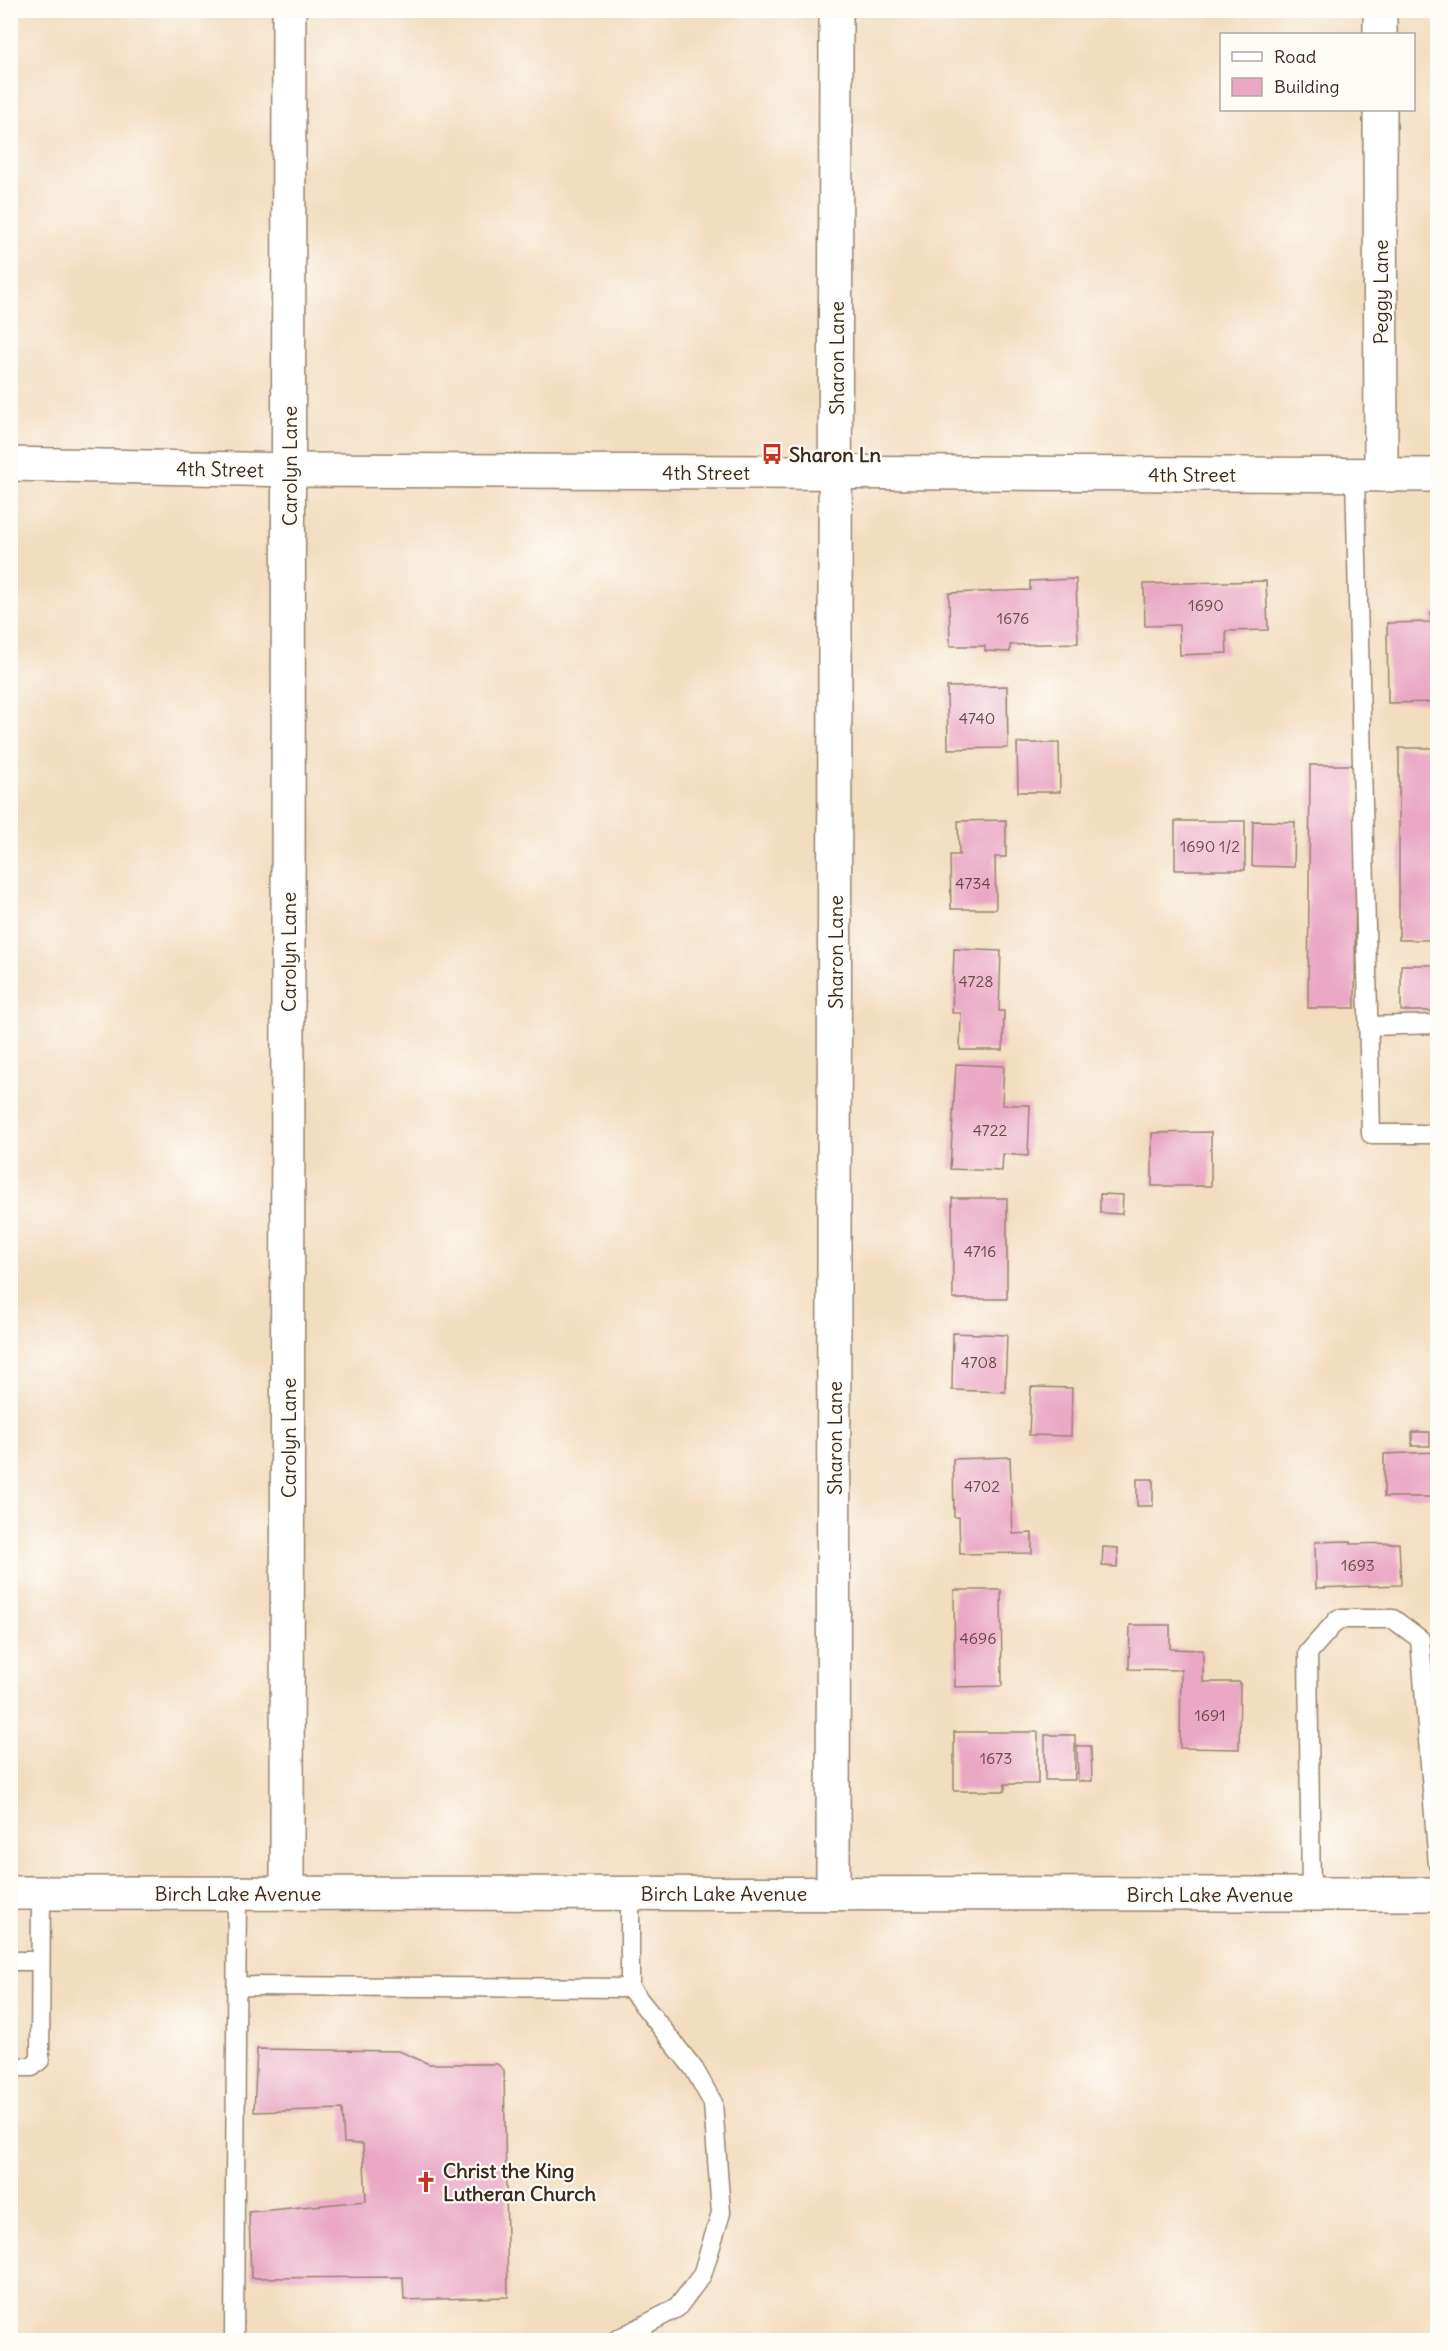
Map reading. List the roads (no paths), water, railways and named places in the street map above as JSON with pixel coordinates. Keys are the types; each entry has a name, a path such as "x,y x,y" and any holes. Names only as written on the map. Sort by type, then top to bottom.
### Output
{"street":[{"name":"Carolyn Lane","path":"287,1893 289,10"},
{"name":"Sharon Lane","path":"833,1893 836,10"},
{"path":"1380,10 1380,33"},
{"name":"Peggy Lane","path":"1368,475 1380,111"},
{"name":"4th Street","path":"10,464 289,470 1437,475"},
{"name":"Birch Lake Avenue","path":"26,1893 1437,1894"}],"lane":[{"path":"1368,475 1368,1026 1371,1134 1437,1134"},
{"path":"1368,1026 1437,1024"},
{"path":"1311,1894 1308,1653 1338,1619 1393,1619 1420,1639 1437,1865"},
{"path":"10,2067 32,2067 40,2060 40,1961 26,1893"},
{"path":"234,2340 237,1893"},
{"path":"616,2340 677,2308 702,2275 721,2213 713,2103 694,2068 630,1988 630,1893"},
{"path":"10,1961 40,1961"},
{"path":"236,1986 630,1988"}],"place":[{"name":"Sharon Ln","path":"772,454"},
{"name":"Christ the King Lutheran Church","path":"426,2182"}]}
